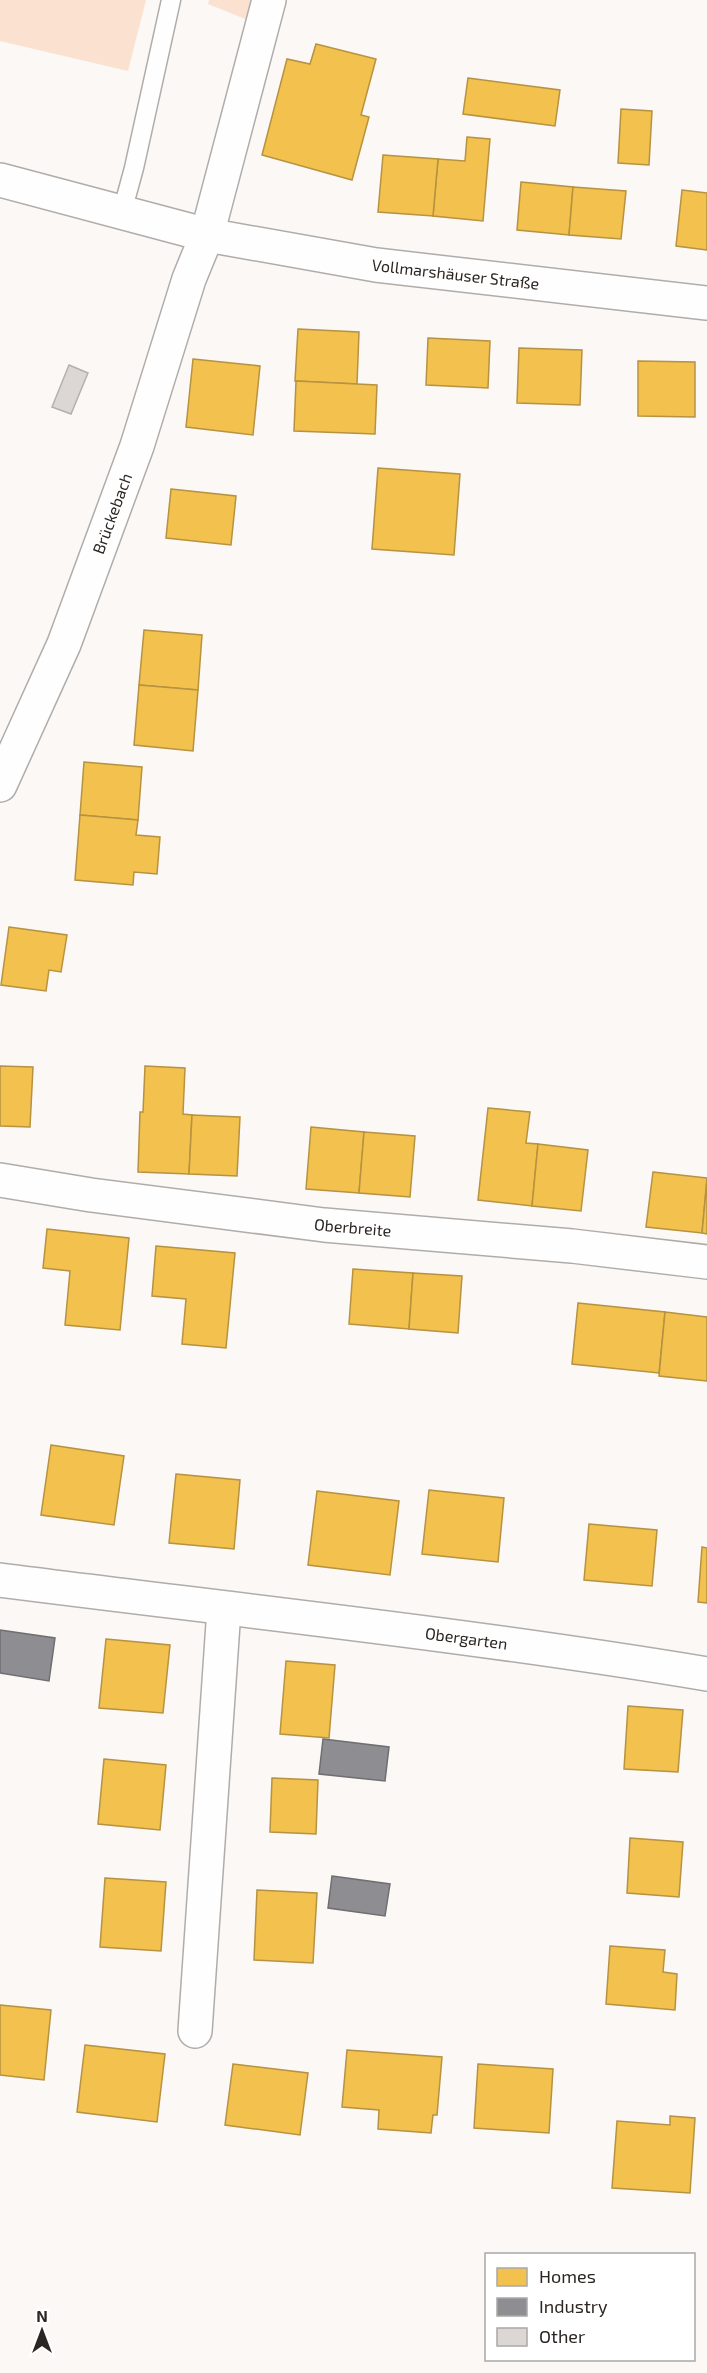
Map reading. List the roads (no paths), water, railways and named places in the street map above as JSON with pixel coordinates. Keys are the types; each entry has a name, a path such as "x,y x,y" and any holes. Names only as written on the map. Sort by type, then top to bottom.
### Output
{"street":[{"path":"207,234 269,0"},
{"name":"Vollmarshäuser Straße","path":"0,180 207,234 376,265 707,303"},
{"name":"Brückebach","path":"0,784 64,644 137,446 189,279 207,234"},
{"name":"Oberbreite","path":"0,1180 91,1195 324,1226 572,1246 707,1262"},
{"name":"Obergarten","path":"0,1580 224,1609 413,1630 707,1674"},
{"path":"195,2031 224,1609"}],"lane":[{"path":"122,212 171,0"}]}
